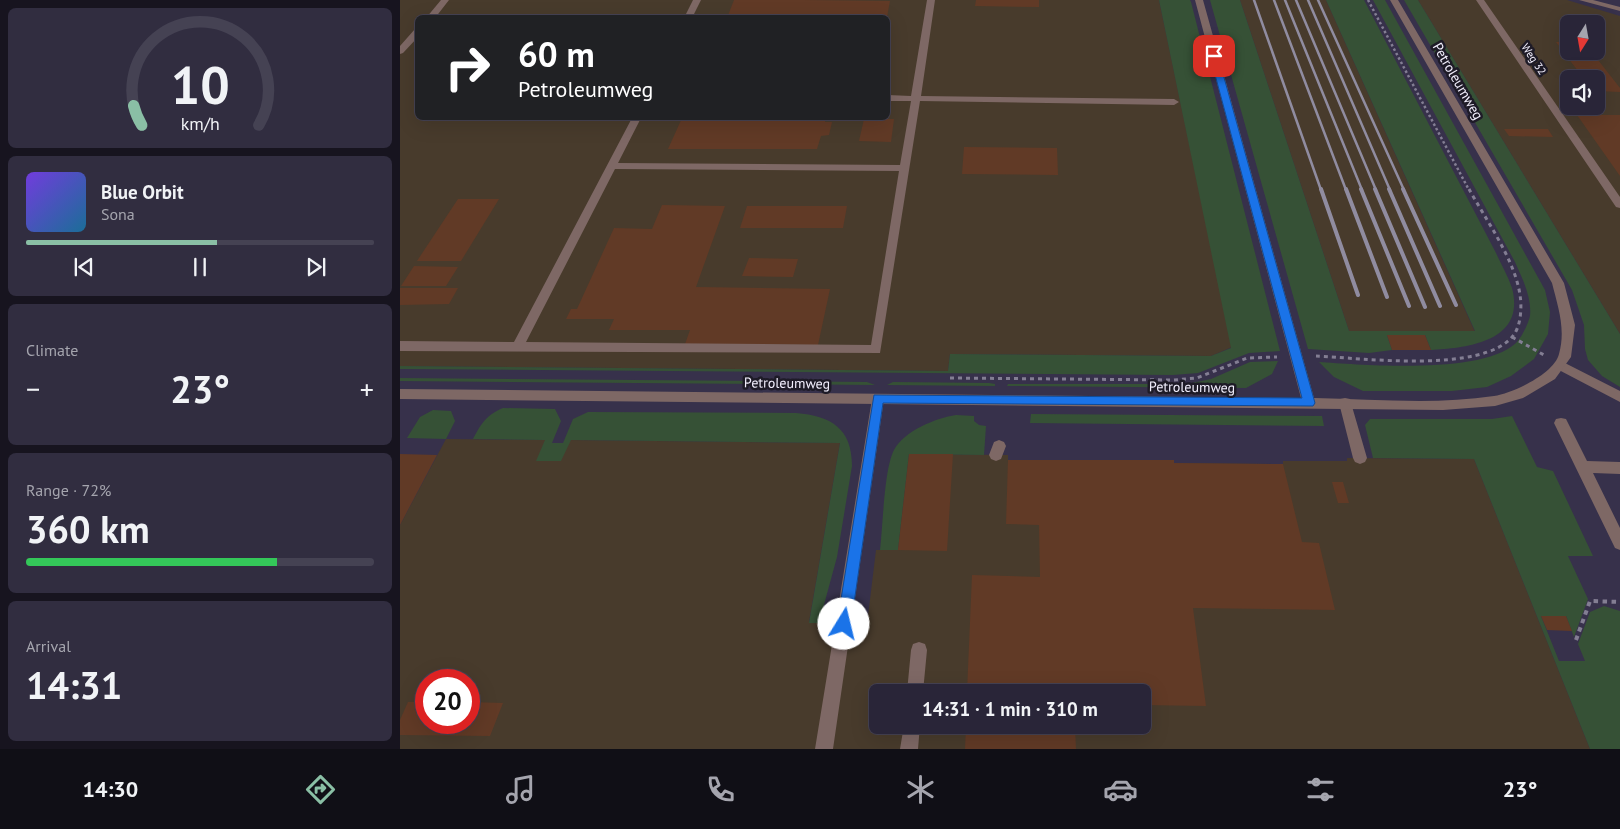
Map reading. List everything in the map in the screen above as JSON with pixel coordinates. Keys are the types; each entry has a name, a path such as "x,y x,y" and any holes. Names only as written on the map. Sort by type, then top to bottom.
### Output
{"street":[{"path":"432,15 445,0"},
{"path":"690,15 697,0"},
{"path":"400,346 876,350 931,0"},
{"path":"1199,0 1309,403"},
{"name":"Petroleumweg","path":"400,394 1442,405 1495,401 1518,394 1552,376 1561,366 1565,357 1569,325 1558,283 1394,0"},
{"name":"Weg 32","path":"1480,0 1620,204"},
{"path":"1583,0 1620,9"},
{"path":"400,51 415,34"},
{"path":"890,98 1174,102"},
{"path":"518,347 635,120"},
{"path":"612,166 904,168"},
{"path":"1561,366 1620,397"},
{"path":"824,749 878,399"},
{"path":"1345,403 1360,458"},
{"path":"1561,423 1620,543"},
{"path":"1583,467 1620,468"},
{"path":"916,684 919,650"},
{"path":"909,749 911,734"}],"path":[{"path":"1368,0 1441,139 1503,251 1520,290 1520,314 1512,336 1561,366"},
{"name":"Petroleumweg","path":"942,378 1174,380 1207,375 1247,358 1296,356 1376,360 1458,359 1488,351 1512,336"},
{"path":"1576,640 1590,601 1620,602"}],"shaded area":[{"path":"400,0 1159,0 1232,347 1211,356 950,354 948,371 400,366"},
{"path":"1240,0 1326,0 1475,332 1349,331"},
{"path":"1418,0 1567,0 1620,16 1620,334"},
{"path":"446,439 546,440 537,461 571,440 840,443 809,622 867,624 876,550 898,550 909,454 1008,455 1008,460 1283,464 1283,461 1347,461 1347,458 1474,459 1590,749 400,749 400,525"}],"green space":[{"path":"1159,0 1190,0 1191,2 1280,351 1249,353 1198,373 1173,375 400,369 400,366 948,371 950,354 1211,356 1231,348"},
{"path":"1210,0 1240,0 1349,331 1475,331 1326,0 1364,0 1509,279 1514,306 1511,320 1503,330 1491,338 1477,343 1446,349 1431,350 1425,335 1387,335 1392,350 1369,353 1308,349"},
{"path":"1373,0 1385,0 1545,290 1550,312 1548,334 1534,359 1511,376 1487,387 1452,391 1363,391 1334,377 1319,362 1422,366 1477,360 1499,353 1516,343 1530,316 1528,295 1515,262"},
{"path":"1404,0 1418,0 1620,334 1620,387 1602,376 1588,360 1585,349 1584,325 1572,290"},
{"path":"1278,361 1272,374 1246,388 1007,386 1008,384 1187,384 1211,379 1250,362"},
{"path":"400,378 867,382 875,385 400,381"},
{"path":"893,382 989,383 995,384 995,386 887,385"},
{"path":"503,408 555,409 561,421 552,443 563,443 573,419 588,412 796,413 820,417 837,426 844,433 848,442 852,466 837,557 819,623 809,623 840,443 571,440 561,461 536,461 545,440 473,439 485,421 492,414"},
{"path":"433,410 451,411 455,421 446,439 407,438 420,417"},
{"path":"1031,414 1322,416 1324,426 1030,423"},
{"path":"956,415 974,416 974,421 979,425 986,426 984,455 909,454 898,550 880,550 886,484 894,450 905,437 921,426"},
{"path":"1512,416 1537,467 1553,471 1593,556 1568,556 1588,599 1574,637 1566,616 1541,616 1559,661 1585,661 1578,644 1590,612 1604,606 1620,611 1620,749 1590,749 1474,459 1373,458 1365,425 1370,419 1492,419"}],"building":[{"path":"734,0 890,1 887,15 728,15"},
{"path":"976,0 1039,0 1039,7 975,6"},
{"path":"1570,60 1598,60 1620,88 1620,92 1605,91 1605,70 1577,70"},
{"path":"1577,115 1620,115 1620,176"},
{"path":"894,119 891,142 859,141 864,120"},
{"path":"681,120 826,120 825,122 832,122 829,135 821,136 817,149 668,149"},
{"path":"1504,129 1548,129 1553,137 1509,136"},
{"path":"964,147 1057,148 1058,175 962,174"},
{"path":"458,199 499,199 461,261 417,261"},
{"path":"662,205 725,206 696,287 830,289 818,345 685,344 690,330 609,330 614,319 566,319 571,309 577,309 614,228 652,229"},
{"path":"747,206 847,206 843,228 740,228"},
{"path":"749,258 798,259 793,277 742,276"},
{"path":"414,266 458,267 446,286 401,286"},
{"path":"400,288 458,288 449,304 400,305"},
{"path":"1387,335 1425,335 1431,350 1392,350"},
{"path":"400,454 437,455 400,525"},
{"path":"909,454 953,454 947,551 898,550"},
{"path":"1008,460 1174,460 1174,463 1283,464 1302,542 1319,543 1335,610 1193,608 1206,706 1151,705 1151,684 967,684 972,575 1040,577 1039,525 1006,524"},
{"path":"1332,482 1343,482 1349,503 1338,503"},
{"path":"1541,616 1566,616 1572,631 1547,630"},
{"path":"408,702 415,702 415,734 480,734 480,702 503,703 490,736 400,735 400,720"},
{"path":"966,734 1075,734 1076,749 965,749"}],"railway":[{"path":"1254,0 1321,190"},
{"path":"1274,0 1346,190"},
{"path":"1285,0 1362,190"},
{"path":"1296,0 1376,190"},
{"path":"1308,0 1390,190"},
{"path":"1318,0 1404,190"},
{"path":"1321,189 1358,295"},
{"path":"1346,189 1387,297"},
{"path":"1361,189 1409,306"},
{"path":"1375,189 1425,307"},
{"path":"1389,189 1440,306"},
{"path":"1403,189 1456,305"}],"route":[{"path":"844,624 878,399 1309,403 1214,56"}]}
